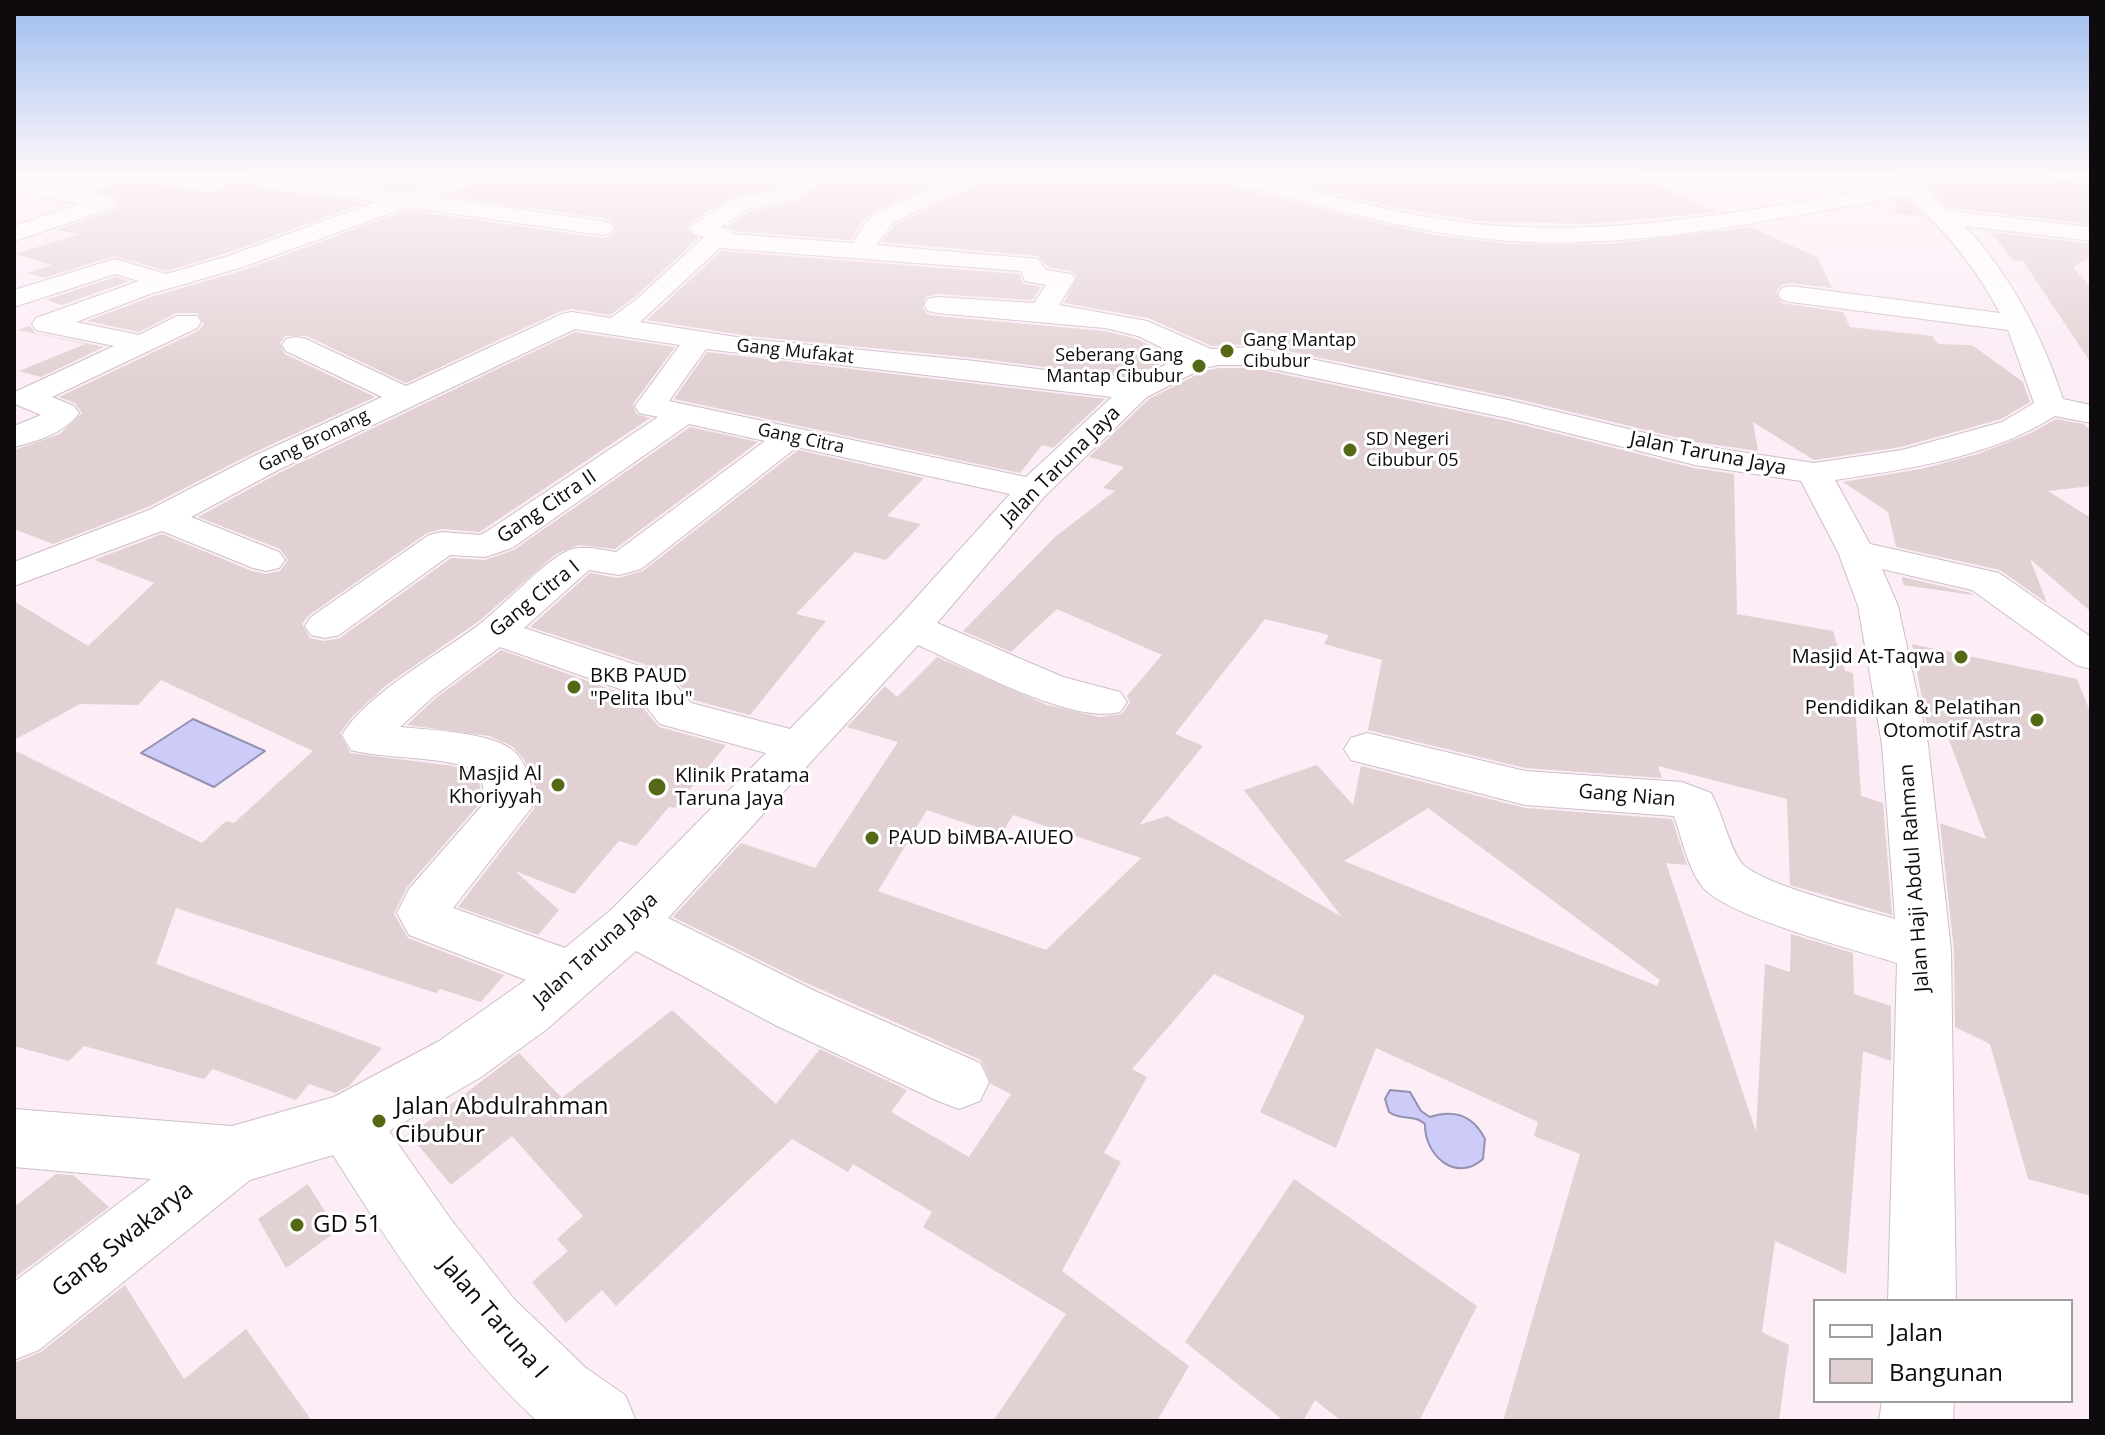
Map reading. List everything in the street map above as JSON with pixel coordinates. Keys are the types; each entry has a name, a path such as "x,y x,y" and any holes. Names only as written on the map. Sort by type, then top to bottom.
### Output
{"street":[{"path":"142,344 46,324 291,241"},
{"path":"615,328 647,304 714,241"},
{"path":"729,241 1022,263 1033,266 1034,276 1062,279 1040,314"},
{"path":"861,250 866,241"},
{"path":"1968,241 1985,265 2039,361 2050,406 2091,414"},
{"path":"14,299 115,266 167,282"},
{"path":"1921,286 1935,312"},
{"path":"1791,294 2017,323"},
{"path":"937,305 1128,325 1151,332 1206,358"},
{"name":"Gang Bronang","path":"14,575 162,518 266,463 566,321 579,320 615,328"},
{"path":"20,396 187,322"},
{"name":"Gang Mufakat","path":"615,328 1136,391"},
{"name":"Gang Citra","path":"698,340 649,405 1033,489"},
{"path":"296,345 405,397"},
{"path":"975,370 992,345"},
{"name":"Jalan Taruna Jaya","path":"14,1138 232,1156 347,1122 460,1059 527,1012 631,924 912,627 1033,489 1136,391 1188,364 1206,358 1253,356 1508,409 1695,455 1814,473 1905,460 2013,429 2050,406"},
{"path":"14,437 54,421 63,413 20,396"},
{"name":"Gang Citra II","path":"325,626 442,543 485,546 499,540 683,414"},
{"name":"Gang Citra I","path":"568,977 542,962 428,920 423,913 427,903 508,807 503,771 496,760 367,739 364,735 419,686 495,632 580,559 619,564 628,561 793,435"},
{"name":"Jalan Haji Abdul Rahman","path":"1814,473 1856,552 1878,606 1905,744 1924,950 1922,1299"},
{"path":"162,518 266,560"},
{"path":"1856,552 1985,581 2091,656"},
{"path":"912,627 1050,688 1105,702"},
{"path":"495,632 652,685 663,693 666,705 676,714 801,747"},
{"name":"Gang Nian","path":"1367,749 1525,788 1682,799 1694,805 1720,874 1729,882 1761,897 1924,950"},
{"path":"631,924 797,1009 959,1082"},
{"name":"Jalan Taruna I","path":"347,1122 453,1279 526,1361 568,1402 599,1421"},
{"name":"Gang Swakarya","path":"14,1325 232,1156"}],"water":[{"path":"193,719 265,751 214,787 141,753"},
{"path":"1390,1090 1410,1092 1421,1111 1430,1117 1455,1114 1469,1119 1485,1139 1483,1159 1462,1168 1443,1162 1430,1146 1425,1124 1389,1112 1385,1099"}],"building":[{"path":"57,241 260,241 166,271 114,256 44,278 28,273 52,265 15,254"},
{"path":"323,241 695,241 636,296 610,315 572,309 561,311 406,383 307,336 285,336 280,343 285,354 375,397 253,453 148,507 53,544 14,529 14,450 60,434 82,413 75,403 59,397 198,331 204,324 197,313 176,313 139,332 87,321 151,297 244,270"},
{"path":"1484,241 1510,244 1610,244 1635,241 1781,241 1817,257 1832,288 1791,283 1781,285 1776,292 1781,303 1843,312 1850,327 1932,336 1938,344 1972,345 2023,382 2030,402 2001,419 1901,447 1814,460 1753,422 1758,451 1696,442 1509,397 1254,344 1212,346 1148,318 1064,303 1077,277 1071,271 1048,267 1038,256 882,242"},
{"path":"1998,241 2091,244 2091,257 2073,267 2091,288 2091,363 2023,261 2013,260"},
{"path":"721,251 1019,274 1024,284 1041,287 1032,300 937,294 926,297 922,307 927,314 937,316 1105,331 1137,339 1174,357 1131,378 975,358 749,336 647,320"},
{"path":"115,277 129,281 62,305 46,300"},
{"path":"30,326 35,333 104,347 41,377 19,371 85,344 18,330"},
{"path":"575,332 675,347 633,404 636,414 650,418 479,532 442,529 427,533 309,615 302,624 310,638 324,641 340,638 451,558 485,560 514,550 690,427 758,442 615,549 579,545 556,554 479,621 385,686 340,733 350,753 453,766 478,775 482,801 407,887 394,914 408,938 504,975 481,1002 440,989 436,993 176,908 156,964 382,1048 349,1086 335,1093 309,1084 296,1100 213,1069 204,1079 84,1046 69,1061 14,1046 14,750 202,843 226,821 234,823 313,751 161,680 138,705 80,704 14,740 14,601 88,646 154,583 94,560 162,534 252,571 265,574 280,571 288,560 280,549 198,517 279,473"},
{"path":"707,352 1105,399 1053,448 1042,445 1020,473 674,399"},
{"path":"1253,368 1507,421 1694,468 1734,474 1737,614 1833,631 1845,671 1853,673 1861,796 1883,803 1892,915 1790,885 1787,799 1658,766 1662,778 1525,768 1368,730 1382,660 1324,644 1329,635 1265,619 1175,734 1203,746 1139,825 1167,816 1342,917 1244,790 1317,765 1353,805 1361,766 1525,808 1672,819 1687,865 1666,863 1756,1132 1765,964 1790,972 1791,934 1853,953 1854,994 1891,1006 1891,1061 1863,1051 1846,1274 1775,1241 1762,1332 1789,1345 1779,1421 1503,1421 1580,1154 1534,1136 1538,1122 1376,1048 1336,1148 1260,1112 1305,1016 1214,974 1132,1069 1147,1077 1104,1153 1121,1162 1062,1271 1189,1366 1157,1421 993,1421 1066,1314 923,1227 932,1212 853,1164 848,1172 792,1139 616,1306 602,1290 566,1323 532,1282 568,1251 557,1239 583,1216 512,1136 451,1185 410,1135 519,1053 562,1098 672,1010 776,1104 820,1049 907,1090 891,1112 969,1157 1011,1094 991,1084 981,1060 804,982 673,917 741,843 815,868 898,742 847,727 885,686 897,697 937,657 1047,705 1099,717 1122,714 1130,702 1127,696 1162,655 1057,609 1011,652 963,631 1056,536 1115,491 1103,488 1124,467 1089,457 1149,399 1204,371","holes":["1428,808 1660,980 1657,986 1344,861","927,810 1001,835 1013,815 1141,858 1046,950 878,891"]},
{"path":"2056,419 2083,424 2091,430 2091,486 2048,491 2091,518 2091,612 2030,559 2047,603 2000,570 1896,547 1888,512 1843,482 1921,469 1978,454 2031,433"},
{"path":"798,450 924,478 887,516 921,524 886,560 855,552 796,614 826,621 750,715 693,700 668,672 530,627 590,573 618,578 643,571"},
{"path":"1902,577 1971,593 1973,595 1903,585"},
{"path":"1912,644 2077,679 2091,714 2091,1196 2028,1179 1990,1044 1955,1027 1954,950 1940,823 1986,839 1945,729 1927,726"},
{"path":"501,650 635,698 659,727 726,745 675,808 669,807 636,846 619,841 574,894 515,871 559,910 538,935 458,907 534,809 534,783 524,759 512,746 489,736 407,725 436,698"},
{"path":"56,1174 73,1175 109,1207 14,1278 14,1207"},
{"path":"1294,1179 1477,1306 1419,1421 1341,1421 1315,1400 1303,1421 1284,1421 1185,1342"},
{"name":"GD 51","path":"308,1184 337,1231 286,1268 258,1219"},
{"path":"125,1285 184,1379 246,1329 312,1421 14,1421 14,1363 41,1352"}],"place":[{"name":"Gang Mantap Cibubur","path":"1227,351"},
{"name":"Seberang Gang Mantap Cibubur","path":"1199,366"},
{"name":"SD Negeri Cibubur 05","path":"1350,450"},
{"name":"Masjid At-Taqwa","path":"1961,657"},
{"name":"BKB PAUD \"Pelita Ibu\"","path":"574,687"},
{"name":"Pendidikan & Pelatihan Otomotif Astra","path":"2037,720"},
{"name":"Masjid Al Khoriyyah","path":"558,785"},
{"name":"Klinik Pratama Taruna Jaya","path":"657,787"},
{"name":"PAUD biMBA-AIUEO","path":"872,838"},
{"name":"Jalan Abdulrahman Cibubur","path":"379,1121"},
{"name":"GD 51","path":"297,1225"}]}
